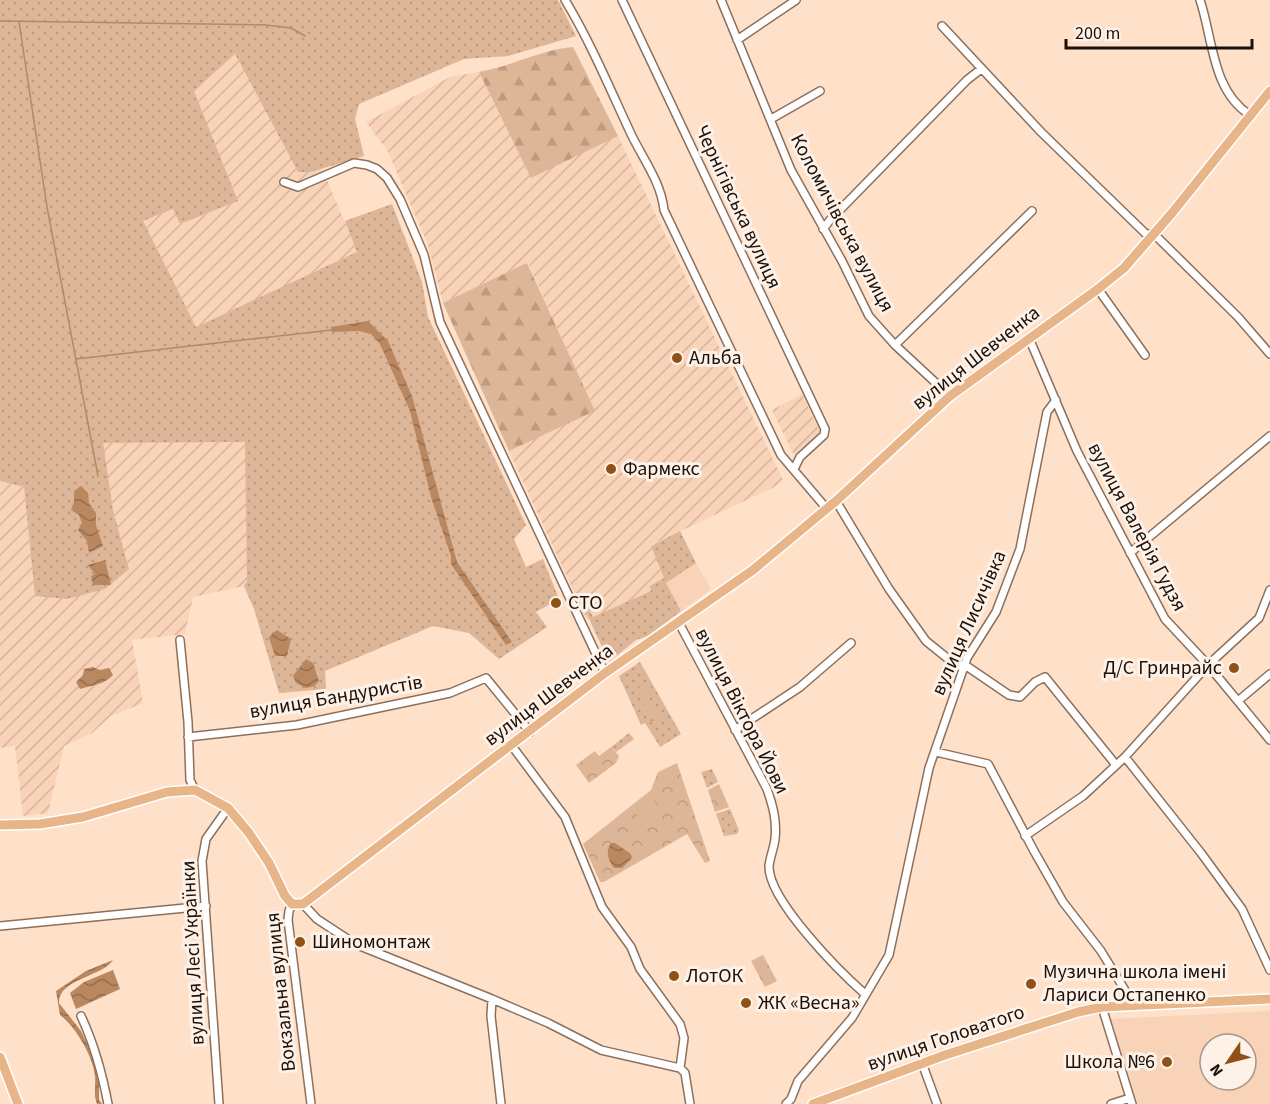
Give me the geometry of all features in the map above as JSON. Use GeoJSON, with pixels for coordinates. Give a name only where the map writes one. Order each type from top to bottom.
{"type":"FeatureCollection","features":[{"type":"Feature","properties":{"kind":"main road","name":"вулиця Шевченка"},"geometry":{"type":"LineString","coordinates":[[303,904],[605,673],[753,570],[827,509],[950,396],[1124,268],[1270,91]]}},
{"type":"Feature","properties":{"kind":"main road","name":"Вокзальна вулиця"},"geometry":{"type":"LineString","coordinates":[[195,790],[228,808],[264,856],[285,896],[292,904]]}},
{"type":"Feature","properties":{"kind":"main road"},"geometry":{"type":"LineString","coordinates":[[0,825],[40,824],[83,817],[167,792],[195,790]]}},
{"type":"Feature","properties":{"kind":"main road"},"geometry":{"type":"LineString","coordinates":[[292,904],[303,904]]}},
{"type":"Feature","properties":{"kind":"main road","name":"вулиця Головатого"},"geometry":{"type":"LineString","coordinates":[[813,1104],[922,1063],[1102,1006],[1270,999]]}},
{"type":"Feature","properties":{"kind":"main road"},"geometry":{"type":"LineString","coordinates":[[0,1056],[18,1104]]}},
{"type":"Feature","properties":{"kind":"street"},"geometry":{"type":"LineString","coordinates":[[565,0],[593,51],[662,194],[664,210],[781,455],[827,509]]}},
{"type":"Feature","properties":{"kind":"street","name":"Чернігівська вулиця"},"geometry":{"type":"LineString","coordinates":[[622,0],[825,429],[824,435],[800,457],[794,469]]}},
{"type":"Feature","properties":{"kind":"street","name":"Коломичівська вулиця"},"geometry":{"type":"LineString","coordinates":[[721,0],[791,170],[842,261],[869,316],[895,345],[1032,211]]}},
{"type":"Feature","properties":{"kind":"street"},"geometry":{"type":"LineString","coordinates":[[737,40],[796,0]]}},
{"type":"Feature","properties":{"kind":"street"},"geometry":{"type":"LineString","coordinates":[[1200,0],[1217,70],[1232,98],[1250,116]]}},
{"type":"Feature","properties":{"kind":"street"},"geometry":{"type":"LineString","coordinates":[[942,26],[1041,132],[1146,234],[1154,234],[1268,348]]}},
{"type":"Feature","properties":{"kind":"street"},"geometry":{"type":"LineString","coordinates":[[823,229],[967,80],[981,69]]}},
{"type":"Feature","properties":{"kind":"street"},"geometry":{"type":"LineString","coordinates":[[771,119],[820,91]]}},
{"type":"Feature","properties":{"kind":"street"},"geometry":{"type":"LineString","coordinates":[[284,182],[298,188],[354,163],[377,169],[387,178],[400,199],[424,255],[440,322],[605,673]]}},
{"type":"Feature","properties":{"kind":"street"},"geometry":{"type":"LineString","coordinates":[[1098,289],[1145,355]]}},
{"type":"Feature","properties":{"kind":"street","name":"вулиця Валерія Гудзя"},"geometry":{"type":"LineString","coordinates":[[1029,338],[1077,452],[1166,619],[1267,732],[1270,740]]}},
{"type":"Feature","properties":{"kind":"street"},"geometry":{"type":"LineString","coordinates":[[895,345],[950,396]]}},
{"type":"Feature","properties":{"kind":"street","name":"вулиця Лисичівка"},"geometry":{"type":"LineString","coordinates":[[786,1104],[791,1099],[798,1081],[852,1018],[889,955],[929,768],[965,665],[996,612],[1020,549],[1047,412],[1056,400]]}},
{"type":"Feature","properties":{"kind":"street"},"geometry":{"type":"LineString","coordinates":[[1130,553],[1270,436]]}},
{"type":"Feature","properties":{"kind":"street"},"geometry":{"type":"LineString","coordinates":[[836,501],[889,589],[926,641],[957,666],[965,665],[1009,695],[1020,698],[1035,682],[1045,677],[1116,765]]}},
{"type":"Feature","properties":{"kind":"street"},"geometry":{"type":"LineString","coordinates":[[1026,836],[1083,796],[1125,757],[1208,665],[1259,618],[1270,590]]}},
{"type":"Feature","properties":{"kind":"street","name":"вулиця Віктора Йови"},"geometry":{"type":"LineString","coordinates":[[678,623],[767,789],[776,814],[770,866],[771,879],[800,926],[843,975],[865,994]]}},
{"type":"Feature","properties":{"kind":"street"},"geometry":{"type":"LineString","coordinates":[[180,640],[189,780],[195,790]]}},
{"type":"Feature","properties":{"kind":"street"},"geometry":{"type":"LineString","coordinates":[[735,729],[800,687],[851,643]]}},
{"type":"Feature","properties":{"kind":"street"},"geometry":{"type":"LineString","coordinates":[[1238,701],[1270,674]]}},
{"type":"Feature","properties":{"kind":"street","name":"вулиця Бандуристів"},"geometry":{"type":"LineString","coordinates":[[188,737],[297,725],[450,693],[486,678],[530,732]]}},
{"type":"Feature","properties":{"kind":"street"},"geometry":{"type":"LineString","coordinates":[[512,746],[565,817],[602,907],[631,947],[640,969],[680,1024],[684,1038],[680,1068]]}},
{"type":"Feature","properties":{"kind":"street"},"geometry":{"type":"LineString","coordinates":[[936,752],[988,764],[1063,902],[1101,951],[1134,1005]]}},
{"type":"Feature","properties":{"kind":"street"},"geometry":{"type":"LineString","coordinates":[[1125,757],[1242,909],[1270,970]]}},
{"type":"Feature","properties":{"kind":"street","name":"вулиця Лесі Українки"},"geometry":{"type":"LineString","coordinates":[[219,1104],[207,906],[202,861],[206,839],[228,808]]}},
{"type":"Feature","properties":{"kind":"street","name":"Вокзальна вулиця"},"geometry":{"type":"LineString","coordinates":[[292,904],[288,910],[288,920],[311,1104]]}},
{"type":"Feature","properties":{"kind":"street"},"geometry":{"type":"LineString","coordinates":[[303,904],[317,919],[354,944],[548,1023],[601,1050],[680,1068],[685,1073],[690,1104]]}},
{"type":"Feature","properties":{"kind":"street"},"geometry":{"type":"LineString","coordinates":[[0,926],[207,906]]}},
{"type":"Feature","properties":{"kind":"street"},"geometry":{"type":"LineString","coordinates":[[492,999],[491,1016],[501,1104]]}},
{"type":"Feature","properties":{"kind":"street"},"geometry":{"type":"LineString","coordinates":[[1102,1006],[1131,1101],[1111,1104]]}},
{"type":"Feature","properties":{"kind":"street"},"geometry":{"type":"LineString","coordinates":[[81,1016],[102,1071],[108,1104]]}},
{"type":"Feature","properties":{"kind":"street"},"geometry":{"type":"LineString","coordinates":[[922,1063],[937,1104]]}},
{"type":"Feature","properties":{"kind":"shaded area"},"geometry":{"type":"Polygon","coordinates":[[[235,54],[298,172],[322,169],[358,252],[196,327],[142,221],[173,208],[180,224],[238,201],[194,91],[235,54]]]}},
{"type":"Feature","properties":{"kind":"shaded area"},"geometry":{"type":"Polygon","coordinates":[[[479,72],[531,177],[618,136],[783,480],[774,487],[651,545],[664,578],[651,591],[587,620],[509,451],[594,411],[528,263],[443,303],[428,245],[388,152],[366,122],[450,77],[479,72]]]}},
{"type":"Feature","properties":{"kind":"shaded area"},"geometry":{"type":"Polygon","coordinates":[[[802,394],[820,432],[794,455],[772,410],[802,394]]]}},
{"type":"Feature","properties":{"kind":"shaded area"},"geometry":{"type":"Polygon","coordinates":[[[246,442],[247,581],[244,586],[193,597],[185,634],[132,640],[143,703],[111,716],[92,733],[64,746],[48,813],[23,816],[15,746],[0,748],[0,481],[24,487],[35,596],[129,569],[113,510],[102,443],[246,442]]]}},
{"type":"Feature","properties":{"kind":"shaded area"},"geometry":{"type":"Polygon","coordinates":[[[696,563],[711,589],[681,611],[666,583],[696,563]]]}},
{"type":"Feature","properties":{"kind":"shaded area","name":"Школа №6"},"geometry":{"type":"Polygon","coordinates":[[[1270,1011],[1270,1104],[1138,1104],[1111,1019],[1270,1011]]]}},
{"type":"Feature","properties":{"kind":"green space"},"geometry":{"type":"Polygon","coordinates":[[[0,0],[558,0],[576,36],[508,56],[464,59],[359,104],[355,119],[364,156],[311,172],[298,172],[235,54],[194,91],[238,201],[180,224],[173,209],[143,221],[196,327],[357,252],[345,221],[392,204],[422,282],[428,317],[526,525],[514,539],[526,567],[543,559],[559,599],[536,612],[547,627],[499,659],[469,633],[433,626],[325,671],[326,689],[279,693],[254,609],[244,586],[247,581],[245,442],[103,443],[113,510],[129,569],[105,589],[67,599],[35,596],[24,487],[0,481],[0,0]]]}},
{"type":"Feature","properties":{"kind":"green space"},"geometry":{"type":"Polygon","coordinates":[[[573,47],[618,136],[531,178],[479,72],[549,51],[573,47]]]}},
{"type":"Feature","properties":{"kind":"green space"},"geometry":{"type":"Polygon","coordinates":[[[527,263],[595,411],[509,451],[443,303],[527,263]]]}},
{"type":"Feature","properties":{"kind":"green space"},"geometry":{"type":"Polygon","coordinates":[[[680,531],[696,563],[666,583],[681,611],[648,636],[636,640],[609,662],[578,595],[581,594],[593,617],[651,591],[650,586],[664,578],[651,546],[680,531]]]}},
{"type":"Feature","properties":{"kind":"green space"},"geometry":{"type":"Polygon","coordinates":[[[640,662],[681,734],[660,747],[645,723],[641,725],[619,676],[640,662]]]}},
{"type":"Feature","properties":{"kind":"green space"},"geometry":{"type":"Polygon","coordinates":[[[648,682],[653,691],[641,699],[635,690],[648,682]]]}},
{"type":"Feature","properties":{"kind":"green space"},"geometry":{"type":"Polygon","coordinates":[[[651,701],[660,717],[651,722],[642,706],[651,701]]]}},
{"type":"Feature","properties":{"kind":"green space"},"geometry":{"type":"Polygon","coordinates":[[[629,733],[634,739],[616,752],[611,747],[629,733]]]}},
{"type":"Feature","properties":{"kind":"green space"},"geometry":{"type":"Polygon","coordinates":[[[611,747],[619,756],[616,763],[589,783],[576,765],[595,751],[599,756],[611,747]]]}},
{"type":"Feature","properties":{"kind":"green space"},"geometry":{"type":"Polygon","coordinates":[[[677,763],[710,861],[705,863],[687,834],[604,882],[600,882],[583,844],[651,790],[658,772],[677,763]]]}},
{"type":"Feature","properties":{"kind":"green space"},"geometry":{"type":"Polygon","coordinates":[[[712,769],[718,782],[707,788],[701,772],[712,769]]]}},
{"type":"Feature","properties":{"kind":"green space"},"geometry":{"type":"Polygon","coordinates":[[[719,784],[729,807],[715,812],[708,790],[719,784]]]}},
{"type":"Feature","properties":{"kind":"green space"},"geometry":{"type":"Polygon","coordinates":[[[652,798],[660,809],[642,822],[634,811],[652,798]]]}},
{"type":"Feature","properties":{"kind":"green space"},"geometry":{"type":"Polygon","coordinates":[[[730,809],[739,830],[737,834],[724,836],[716,814],[730,809]]]}},
{"type":"Feature","properties":{"kind":"green space"},"geometry":{"type":"Polygon","coordinates":[[[763,955],[777,981],[765,987],[751,961],[763,955]]]}},
{"type":"Feature","properties":{"kind":"water"},"geometry":{"type":"Polygon","coordinates":[[[368,321],[388,341],[412,396],[457,562],[512,642],[506,645],[451,564],[451,556],[431,497],[410,411],[380,344],[371,334],[359,331],[332,332],[331,327],[368,321]]]}},
{"type":"Feature","properties":{"kind":"water"},"geometry":{"type":"Polygon","coordinates":[[[81,486],[88,493],[89,503],[96,513],[96,525],[103,546],[89,553],[87,541],[78,530],[82,523],[79,515],[71,510],[74,491],[81,486]]]}},
{"type":"Feature","properties":{"kind":"water"},"geometry":{"type":"Polygon","coordinates":[[[105,560],[111,585],[93,585],[91,576],[95,574],[88,565],[105,560]]]}},
{"type":"Feature","properties":{"kind":"water"},"geometry":{"type":"Polygon","coordinates":[[[277,630],[291,639],[287,656],[275,656],[269,637],[277,630]]]}},
{"type":"Feature","properties":{"kind":"water"},"geometry":{"type":"Polygon","coordinates":[[[306,659],[313,663],[319,681],[314,686],[306,688],[296,683],[293,676],[306,659]]]}},
{"type":"Feature","properties":{"kind":"water"},"geometry":{"type":"Polygon","coordinates":[[[93,667],[100,670],[109,668],[113,675],[102,683],[80,689],[76,682],[83,675],[84,669],[93,667]]]}},
{"type":"Feature","properties":{"kind":"water"},"geometry":{"type":"Polygon","coordinates":[[[611,843],[615,843],[631,854],[632,858],[622,868],[614,868],[610,862],[608,853],[611,843]]]}},
{"type":"Feature","properties":{"kind":"water"},"geometry":{"type":"Polygon","coordinates":[[[113,960],[100,971],[65,989],[59,1003],[81,1031],[92,1054],[99,1075],[99,1100],[102,1104],[97,1104],[94,1068],[77,1034],[60,1015],[56,991],[86,971],[113,960]]]}},
{"type":"Feature","properties":{"kind":"water"},"geometry":{"type":"Polygon","coordinates":[[[113,970],[120,989],[76,1009],[70,993],[84,982],[113,970]]]}},
{"type":"Feature","properties":{"kind":"waterway"},"geometry":{"type":"LineString","coordinates":[[0,21],[266,25],[291,28],[305,36]]}},
{"type":"Feature","properties":{"kind":"waterway"},"geometry":{"type":"LineString","coordinates":[[19,22],[47,207],[98,476]]}},
{"type":"Feature","properties":{"kind":"waterway"},"geometry":{"type":"LineString","coordinates":[[76,359],[332,330]]}},
{"type":"Feature","properties":{"kind":"place","name":"Альба"},"geometry":{"type":"Point","coordinates":[677,358]}},
{"type":"Feature","properties":{"kind":"place","name":"Фармекс"},"geometry":{"type":"Point","coordinates":[611,469]}},
{"type":"Feature","properties":{"kind":"place","name":"СТО"},"geometry":{"type":"Point","coordinates":[556,603]}},
{"type":"Feature","properties":{"kind":"place","name":"Д/С Гринрайс"},"geometry":{"type":"Point","coordinates":[1234,668]}},
{"type":"Feature","properties":{"kind":"place","name":"Шиномонтаж"},"geometry":{"type":"Point","coordinates":[300,942]}},
{"type":"Feature","properties":{"kind":"place","name":"ЛотОК"},"geometry":{"type":"Point","coordinates":[674,976]}},
{"type":"Feature","properties":{"kind":"place","name":"Музична школа імені Лариси Остапенко"},"geometry":{"type":"Point","coordinates":[1031,984]}},
{"type":"Feature","properties":{"kind":"place","name":"ЖК «Весна»"},"geometry":{"type":"Point","coordinates":[746,1003]}},
{"type":"Feature","properties":{"kind":"place","name":"Школа №6"},"geometry":{"type":"Point","coordinates":[1167,1062]}}]}
